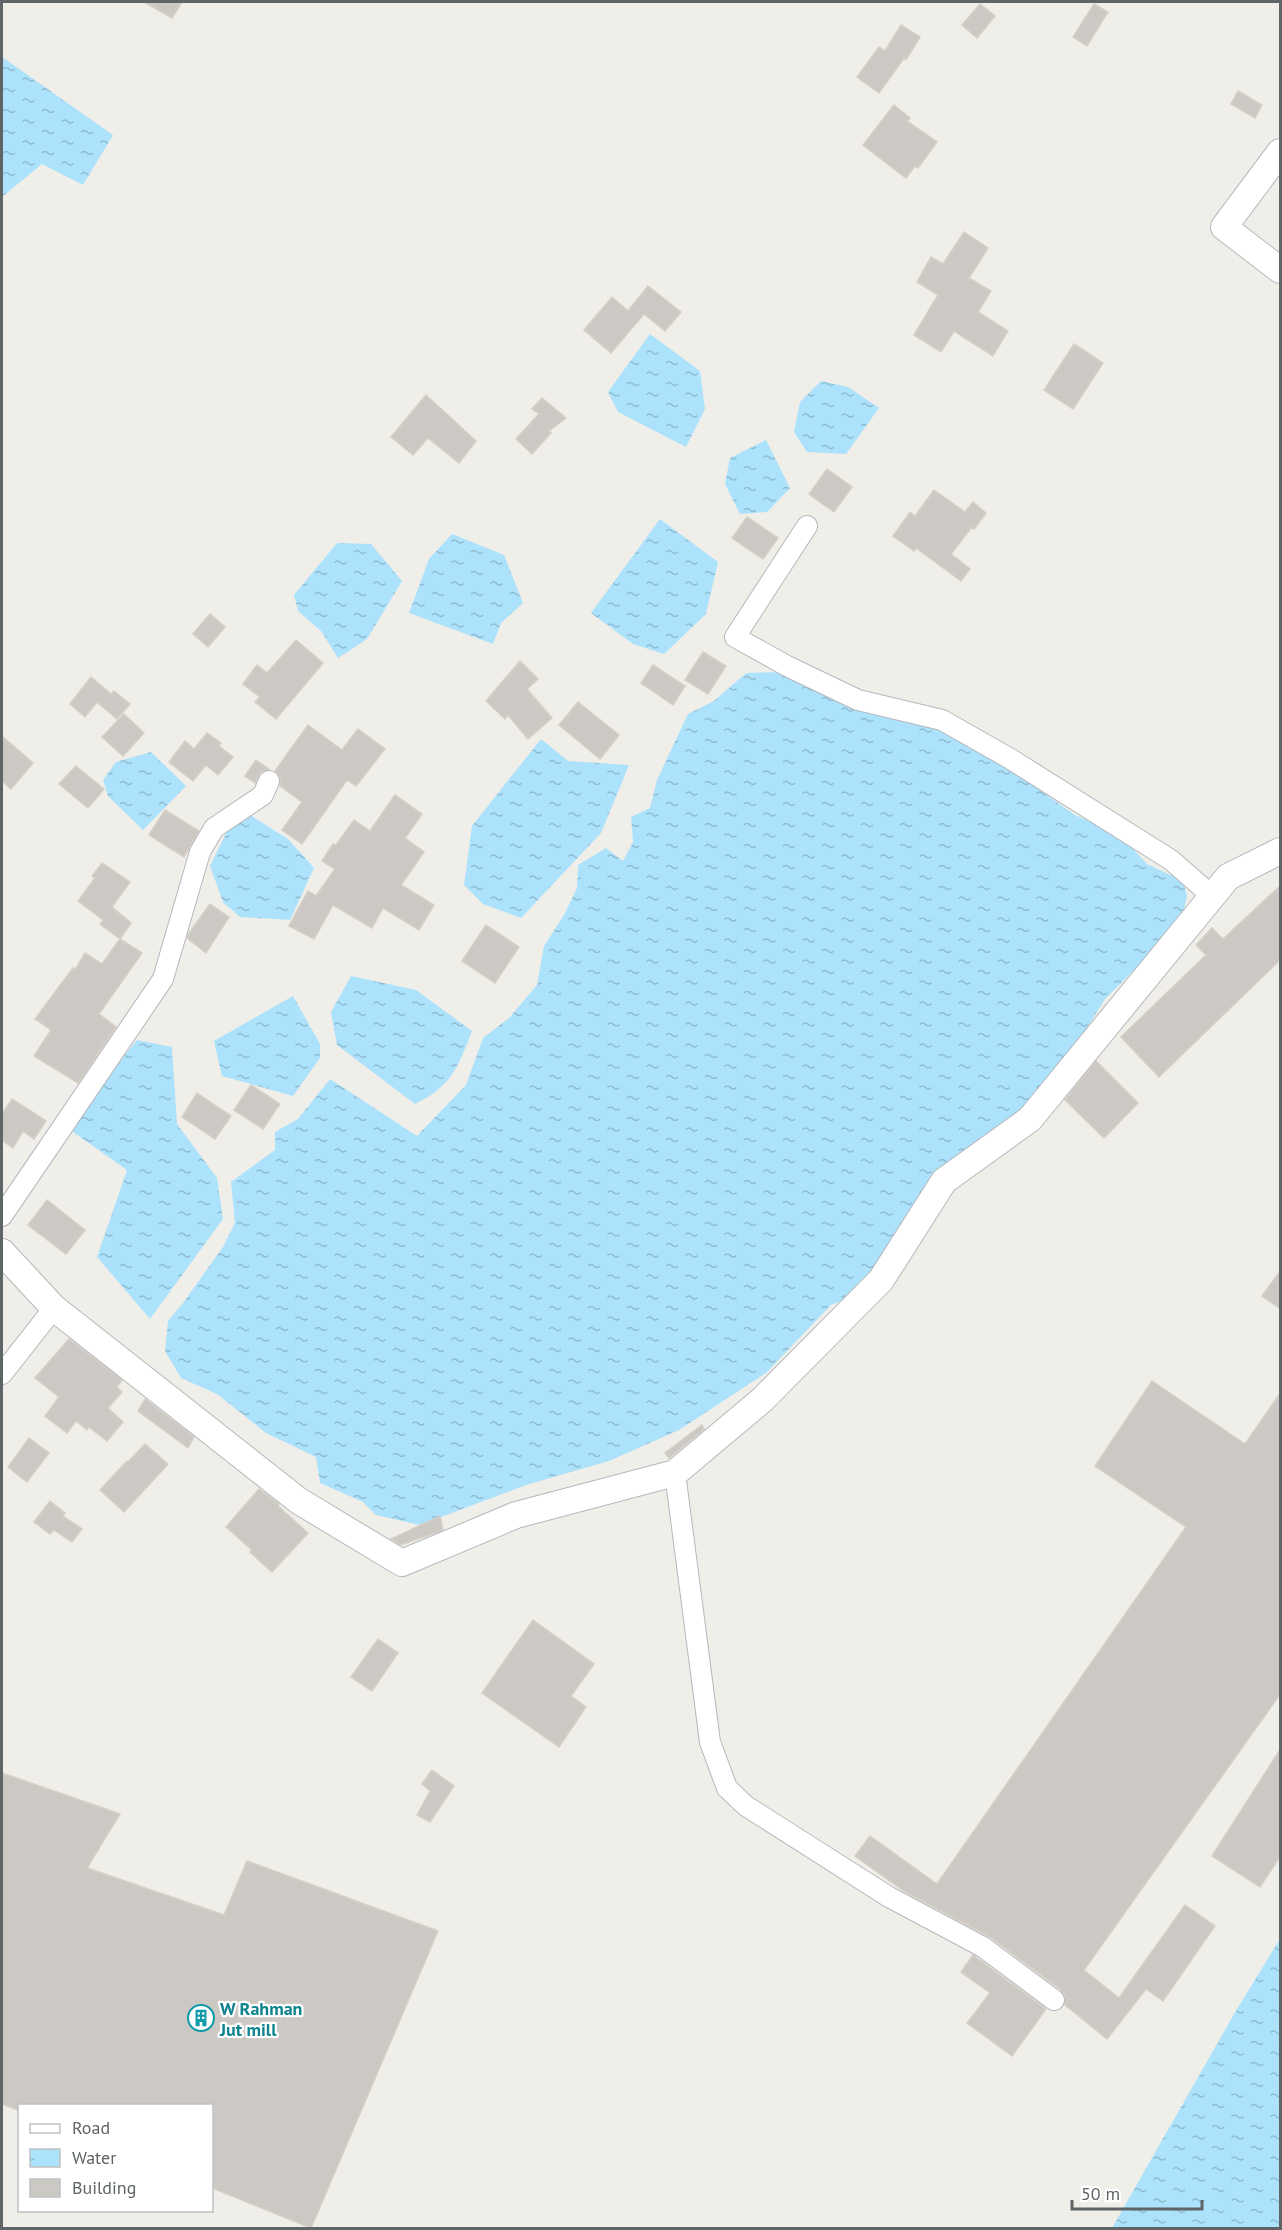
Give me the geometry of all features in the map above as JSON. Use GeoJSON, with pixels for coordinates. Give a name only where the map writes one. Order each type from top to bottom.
{"type":"FeatureCollection","features":[{"type":"Feature","properties":{"kind":"street"},"geometry":{"type":"LineString","coordinates":[[1281,152],[1224,227],[1281,270]]}},
{"type":"Feature","properties":{"kind":"street"},"geometry":{"type":"LineString","coordinates":[[807,526],[735,637],[787,666],[858,700],[942,720],[1009,758],[1171,860],[1211,895]]}},
{"type":"Feature","properties":{"kind":"street"},"geometry":{"type":"LineString","coordinates":[[2,1216],[163,979],[200,852],[214,828],[263,795],[269,781]]}},
{"type":"Feature","properties":{"kind":"street"},"geometry":{"type":"LineString","coordinates":[[2,1252],[54,1308],[299,1501],[402,1563],[516,1515],[675,1473],[762,1400],[881,1280],[944,1182],[1030,1119],[1228,877],[1281,851]]}},
{"type":"Feature","properties":{"kind":"street"},"geometry":{"type":"LineString","coordinates":[[2,1374],[54,1308]]}},
{"type":"Feature","properties":{"kind":"street"},"geometry":{"type":"LineString","coordinates":[[675,1473],[710,1742],[728,1788],[747,1806],[889,1897],[983,1947],[1054,2000]]}},
{"type":"Feature","properties":{"kind":"water"},"geometry":{"type":"Polygon","coordinates":[[[2,57],[113,135],[83,185],[42,164],[2,197],[2,57]]]}},
{"type":"Feature","properties":{"kind":"water"},"geometry":{"type":"Polygon","coordinates":[[[650,334],[700,371],[705,409],[686,447],[618,412],[608,392],[650,334]]]}},
{"type":"Feature","properties":{"kind":"water"},"geometry":{"type":"Polygon","coordinates":[[[821,381],[848,387],[879,408],[846,454],[807,452],[794,432],[800,402],[821,381]]]}},
{"type":"Feature","properties":{"kind":"water"},"geometry":{"type":"Polygon","coordinates":[[[766,440],[790,488],[767,512],[740,514],[725,484],[730,458],[766,440]]]}},
{"type":"Feature","properties":{"kind":"water"},"geometry":{"type":"Polygon","coordinates":[[[660,519],[718,562],[706,614],[664,654],[633,644],[591,613],[660,519]]]}},
{"type":"Feature","properties":{"kind":"water"},"geometry":{"type":"Polygon","coordinates":[[[452,534],[504,555],[523,603],[501,623],[493,644],[409,613],[429,559],[452,534]]]}},
{"type":"Feature","properties":{"kind":"water"},"geometry":{"type":"Polygon","coordinates":[[[337,543],[371,544],[402,581],[367,639],[338,658],[321,631],[298,611],[294,595],[337,543]]]}},
{"type":"Feature","properties":{"kind":"water"},"geometry":{"type":"Polygon","coordinates":[[[786,672],[930,723],[997,760],[1075,815],[1120,835],[1147,864],[1183,881],[1187,896],[1183,914],[1160,944],[1105,999],[1030,1119],[937,1185],[884,1283],[831,1305],[766,1373],[679,1430],[609,1461],[526,1485],[420,1525],[376,1515],[363,1502],[320,1483],[316,1457],[266,1433],[217,1394],[181,1378],[165,1351],[168,1321],[223,1247],[235,1223],[231,1182],[275,1150],[275,1132],[298,1119],[330,1079],[417,1136],[466,1085],[483,1038],[509,1018],[537,985],[544,946],[564,915],[577,888],[578,865],[606,848],[623,861],[633,842],[631,817],[650,808],[657,780],[688,714],[714,701],[746,673],[786,672]]]}},
{"type":"Feature","properties":{"kind":"water"},"geometry":{"type":"Polygon","coordinates":[[[541,739],[568,761],[629,765],[601,833],[521,918],[483,904],[464,885],[472,826],[541,739]]]}},
{"type":"Feature","properties":{"kind":"water"},"geometry":{"type":"Polygon","coordinates":[[[151,752],[186,786],[143,830],[108,796],[103,780],[116,762],[151,752]]]}},
{"type":"Feature","properties":{"kind":"water"},"geometry":{"type":"Polygon","coordinates":[[[247,813],[288,839],[314,868],[290,920],[240,917],[223,902],[210,866],[231,823],[247,813]]]}},
{"type":"Feature","properties":{"kind":"water"},"geometry":{"type":"Polygon","coordinates":[[[351,976],[416,990],[472,1031],[458,1065],[438,1090],[415,1104],[337,1045],[331,1012],[351,976]]]}},
{"type":"Feature","properties":{"kind":"water"},"geometry":{"type":"Polygon","coordinates":[[[293,996],[320,1044],[320,1058],[293,1096],[222,1076],[214,1041],[293,996]]]}},
{"type":"Feature","properties":{"kind":"water"},"geometry":{"type":"Polygon","coordinates":[[[137,1040],[172,1047],[177,1124],[217,1178],[223,1219],[150,1319],[97,1257],[127,1170],[73,1132],[83,1107],[137,1040]]]}},
{"type":"Feature","properties":{"kind":"water"},"geometry":{"type":"Polygon","coordinates":[[[1280,1939],[1280,2228],[1112,2228],[1237,2009],[1280,1939]]]}},
{"type":"Feature","properties":{"kind":"building"},"geometry":{"type":"Polygon","coordinates":[[[144,2],[182,2],[172,18],[144,2]]]}},
{"type":"Feature","properties":{"kind":"building"},"geometry":{"type":"Polygon","coordinates":[[[980,4],[995,16],[977,38],[962,25],[980,4]]]}},
{"type":"Feature","properties":{"kind":"building"},"geometry":{"type":"Polygon","coordinates":[[[1094,4],[1108,12],[1087,46],[1073,37],[1094,4]]]}},
{"type":"Feature","properties":{"kind":"building"},"geometry":{"type":"Polygon","coordinates":[[[901,25],[920,37],[906,60],[904,58],[879,93],[857,77],[879,47],[885,51],[901,25]]]}},
{"type":"Feature","properties":{"kind":"building"},"geometry":{"type":"Polygon","coordinates":[[[1238,91],[1262,105],[1255,118],[1231,104],[1238,91]]]}},
{"type":"Feature","properties":{"kind":"building"},"geometry":{"type":"Polygon","coordinates":[[[894,105],[910,118],[907,121],[937,142],[918,168],[915,166],[906,178],[863,145],[894,105]]]}},
{"type":"Feature","properties":{"kind":"building"},"geometry":{"type":"Polygon","coordinates":[[[964,232],[988,248],[969,278],[991,291],[978,312],[1008,331],[993,356],[954,331],[941,352],[914,335],[938,295],[917,282],[931,257],[943,264],[964,232]]]}},
{"type":"Feature","properties":{"kind":"building"},"geometry":{"type":"Polygon","coordinates":[[[648,286],[681,312],[665,331],[644,314],[611,353],[584,330],[612,297],[628,311],[648,286]]]}},
{"type":"Feature","properties":{"kind":"building"},"geometry":{"type":"Polygon","coordinates":[[[1074,344],[1103,363],[1073,409],[1044,390],[1074,344]]]}},
{"type":"Feature","properties":{"kind":"building"},"geometry":{"type":"Polygon","coordinates":[[[426,395],[476,441],[459,463],[428,438],[413,455],[391,437],[426,395]]]}},
{"type":"Feature","properties":{"kind":"building"},"geometry":{"type":"Polygon","coordinates":[[[542,398],[566,418],[549,431],[551,433],[532,454],[516,439],[539,414],[532,409],[542,398]]]}},
{"type":"Feature","properties":{"kind":"building"},"geometry":{"type":"Polygon","coordinates":[[[827,469],[852,487],[834,512],[809,494],[827,469]]]}},
{"type":"Feature","properties":{"kind":"building"},"geometry":{"type":"Polygon","coordinates":[[[934,490],[965,512],[973,502],[986,513],[951,554],[970,569],[961,581],[916,548],[914,551],[893,536],[910,512],[915,516],[934,490]]]}},
{"type":"Feature","properties":{"kind":"building"},"geometry":{"type":"Polygon","coordinates":[[[747,517],[778,538],[763,559],[732,538],[747,517]]]}},
{"type":"Feature","properties":{"kind":"building"},"geometry":{"type":"Polygon","coordinates":[[[210,614],[225,627],[208,647],[193,634],[210,614]]]}},
{"type":"Feature","properties":{"kind":"building"},"geometry":{"type":"Polygon","coordinates":[[[296,640],[323,663],[276,719],[255,702],[260,697],[243,684],[257,665],[267,673],[296,640]]]}},
{"type":"Feature","properties":{"kind":"building"},"geometry":{"type":"Polygon","coordinates":[[[703,652],[726,666],[708,694],[685,680],[703,652]]]}},
{"type":"Feature","properties":{"kind":"building"},"geometry":{"type":"Polygon","coordinates":[[[520,661],[538,679],[527,689],[552,718],[528,739],[508,715],[505,719],[486,701],[520,661]]]}},
{"type":"Feature","properties":{"kind":"building"},"geometry":{"type":"Polygon","coordinates":[[[653,665],[685,686],[673,705],[641,683],[653,665]]]}},
{"type":"Feature","properties":{"kind":"building"},"geometry":{"type":"Polygon","coordinates":[[[91,677],[111,694],[114,691],[130,704],[117,719],[97,702],[85,717],[70,704],[91,677]]]}},
{"type":"Feature","properties":{"kind":"building"},"geometry":{"type":"Polygon","coordinates":[[[578,702],[619,735],[600,759],[559,725],[578,702]]]}},
{"type":"Feature","properties":{"kind":"building"},"geometry":{"type":"Polygon","coordinates":[[[124,714],[144,733],[123,756],[102,737],[124,714]]]}},
{"type":"Feature","properties":{"kind":"building"},"geometry":{"type":"Polygon","coordinates":[[[308,725],[342,750],[358,729],[385,749],[356,786],[347,780],[302,844],[282,830],[302,802],[280,786],[281,779],[275,771],[308,725]]]}},
{"type":"Feature","properties":{"kind":"building"},"geometry":{"type":"Polygon","coordinates":[[[207,733],[221,743],[219,746],[233,757],[218,775],[206,765],[193,781],[169,762],[185,741],[194,749],[207,733]]]}},
{"type":"Feature","properties":{"kind":"building"},"geometry":{"type":"Polygon","coordinates":[[[2,736],[33,763],[11,789],[2,781],[2,736]]]}},
{"type":"Feature","properties":{"kind":"building"},"geometry":{"type":"Polygon","coordinates":[[[256,760],[269,769],[261,772],[255,783],[245,776],[256,760]]]}},
{"type":"Feature","properties":{"kind":"building"},"geometry":{"type":"Polygon","coordinates":[[[76,766],[104,789],[88,808],[59,784],[76,766]]]}},
{"type":"Feature","properties":{"kind":"building"},"geometry":{"type":"Polygon","coordinates":[[[395,795],[422,814],[405,838],[424,852],[401,885],[434,905],[419,930],[383,908],[372,928],[333,905],[314,939],[289,926],[308,891],[316,896],[335,869],[322,861],[333,844],[336,845],[354,820],[370,831],[395,795]]]}},
{"type":"Feature","properties":{"kind":"building"},"geometry":{"type":"Polygon","coordinates":[[[165,810],[199,831],[184,857],[149,835],[165,810]]]}},
{"type":"Feature","properties":{"kind":"building"},"geometry":{"type":"Polygon","coordinates":[[[102,863],[130,882],[112,907],[131,923],[120,939],[100,924],[103,920],[78,901],[95,878],[92,876],[102,863]]]}},
{"type":"Feature","properties":{"kind":"building"},"geometry":{"type":"Polygon","coordinates":[[[1281,885],[1281,959],[1159,1077],[1121,1037],[1206,955],[1196,945],[1212,928],[1223,939],[1281,885]]]}},
{"type":"Feature","properties":{"kind":"building"},"geometry":{"type":"Polygon","coordinates":[[[210,904],[229,917],[206,953],[187,938],[210,904]]]}},
{"type":"Feature","properties":{"kind":"building"},"geometry":{"type":"Polygon","coordinates":[[[486,925],[519,947],[495,983],[462,961],[486,925]]]}},
{"type":"Feature","properties":{"kind":"building"},"geometry":{"type":"Polygon","coordinates":[[[120,939],[142,953],[99,1014],[116,1027],[78,1083],[34,1056],[51,1030],[35,1019],[73,968],[75,970],[85,953],[102,964],[120,939]]]}},
{"type":"Feature","properties":{"kind":"building"},"geometry":{"type":"Polygon","coordinates":[[[1096,1061],[1138,1103],[1104,1138],[1065,1100],[1096,1061]]]}},
{"type":"Feature","properties":{"kind":"building"},"geometry":{"type":"Polygon","coordinates":[[[251,1085],[280,1104],[263,1129],[234,1110],[251,1085]]]}},
{"type":"Feature","properties":{"kind":"building"},"geometry":{"type":"Polygon","coordinates":[[[197,1093],[231,1116],[215,1139],[182,1117],[197,1093]]]}},
{"type":"Feature","properties":{"kind":"building"},"geometry":{"type":"Polygon","coordinates":[[[12,1099],[46,1121],[34,1139],[23,1131],[13,1148],[2,1140],[2,1114],[12,1099]]]}},
{"type":"Feature","properties":{"kind":"building"},"geometry":{"type":"Polygon","coordinates":[[[47,1200],[85,1230],[66,1254],[28,1225],[47,1200]]]}},
{"type":"Feature","properties":{"kind":"building"},"geometry":{"type":"Polygon","coordinates":[[[1281,1270],[1281,1309],[1262,1296],[1281,1270]]]}},
{"type":"Feature","properties":{"kind":"building"},"geometry":{"type":"Polygon","coordinates":[[[69,1339],[122,1380],[117,1387],[122,1392],[108,1408],[123,1422],[107,1441],[89,1427],[87,1430],[76,1421],[67,1433],[45,1416],[59,1397],[35,1378],[69,1339]]]}},
{"type":"Feature","properties":{"kind":"building"},"geometry":{"type":"Polygon","coordinates":[[[1152,1381],[1245,1444],[1281,1392],[1281,1693],[1084,1970],[1119,1998],[1185,1905],[1215,1926],[1163,2001],[1146,1989],[1107,2039],[1065,2005],[1065,1996],[1061,1990],[990,1937],[904,1891],[855,1856],[870,1836],[937,1884],[1186,1527],[1095,1466],[1152,1381]]]}},
{"type":"Feature","properties":{"kind":"building"},"geometry":{"type":"Polygon","coordinates":[[[145,1399],[194,1437],[188,1448],[138,1411],[145,1399]]]}},
{"type":"Feature","properties":{"kind":"building"},"geometry":{"type":"Polygon","coordinates":[[[702,1425],[704,1429],[669,1458],[665,1453],[702,1425]]]}},
{"type":"Feature","properties":{"kind":"building"},"geometry":{"type":"Polygon","coordinates":[[[29,1438],[49,1453],[27,1482],[8,1467],[29,1438]]]}},
{"type":"Feature","properties":{"kind":"building"},"geometry":{"type":"Polygon","coordinates":[[[145,1444],[168,1464],[124,1512],[100,1490],[145,1444]]]}},
{"type":"Feature","properties":{"kind":"building"},"geometry":{"type":"Polygon","coordinates":[[[259,1489],[279,1504],[278,1506],[308,1533],[272,1572],[226,1527],[259,1489]]]}},
{"type":"Feature","properties":{"kind":"building"},"geometry":{"type":"Polygon","coordinates":[[[50,1501],[65,1513],[63,1516],[82,1529],[72,1542],[54,1530],[50,1534],[34,1522],[50,1501]]]}},
{"type":"Feature","properties":{"kind":"building"},"geometry":{"type":"Polygon","coordinates":[[[440,1516],[443,1530],[401,1545],[391,1539],[440,1516]]]}},
{"type":"Feature","properties":{"kind":"building"},"geometry":{"type":"Polygon","coordinates":[[[533,1620],[594,1664],[571,1696],[586,1707],[559,1747],[482,1693],[533,1620]]]}},
{"type":"Feature","properties":{"kind":"building"},"geometry":{"type":"Polygon","coordinates":[[[378,1639],[398,1653],[372,1691],[351,1677],[378,1639]]]}},
{"type":"Feature","properties":{"kind":"building"},"geometry":{"type":"Polygon","coordinates":[[[1281,1748],[1281,1855],[1260,1887],[1212,1856],[1281,1748]]]}},
{"type":"Feature","properties":{"kind":"building"},"geometry":{"type":"Polygon","coordinates":[[[432,1770],[454,1786],[430,1822],[417,1815],[430,1791],[422,1784],[432,1770]]]}},
{"type":"Feature","properties":{"kind":"building","name":"W Rahman Jut mill"},"geometry":{"type":"Polygon","coordinates":[[[2,1773],[120,1814],[87,1868],[224,1915],[247,1861],[438,1931],[311,2228],[213,2188],[213,2104],[18,2104],[18,2110],[2,2104],[2,1773]]]}},
{"type":"Feature","properties":{"kind":"building"},"geometry":{"type":"Polygon","coordinates":[[[973,1955],[1046,2009],[1012,2056],[967,2023],[990,1993],[961,1972],[973,1955]]]}},
{"type":"Feature","properties":{"kind":"place","name":"W Rahman Jut mill"},"geometry":{"type":"Point","coordinates":[201,2018]}}]}
